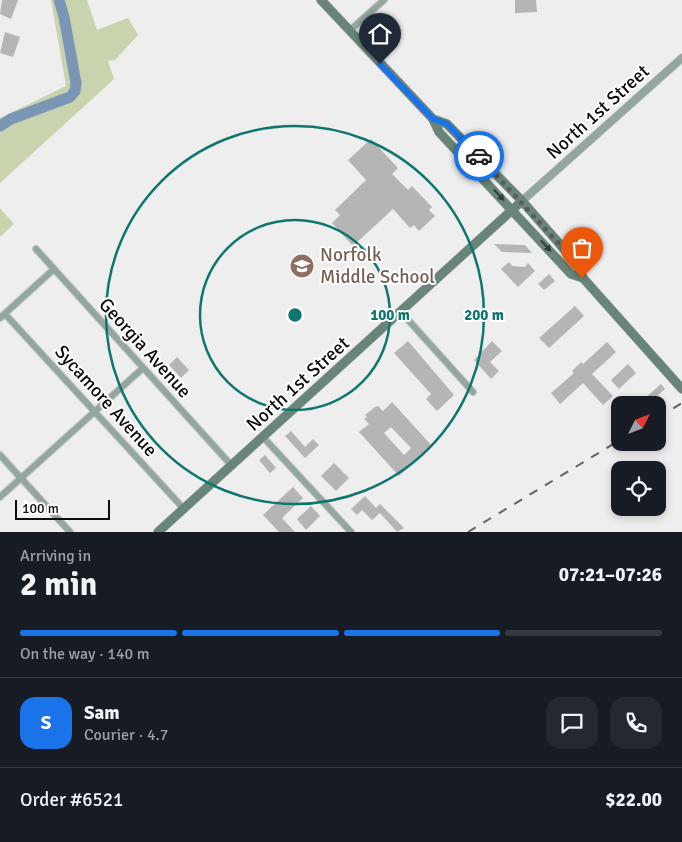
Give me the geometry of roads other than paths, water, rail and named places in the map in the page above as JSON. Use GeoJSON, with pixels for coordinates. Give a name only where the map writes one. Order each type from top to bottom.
{"type":"FeatureCollection","features":[{"type":"Feature","properties":{"kind":"main road"},"geometry":{"type":"LineString","coordinates":[[321,0],[433,119],[439,132],[571,274],[582,278]]}},
{"type":"Feature","properties":{"kind":"main road"},"geometry":{"type":"LineString","coordinates":[[433,119],[447,124],[522,201],[578,265],[582,278],[682,389]]}},
{"type":"Feature","properties":{"kind":"main road","name":"North 1st Street"},"geometry":{"type":"LineString","coordinates":[[158,532],[522,201]]}},
{"type":"Feature","properties":{"kind":"street"},"geometry":{"type":"LineString","coordinates":[[349,31],[384,0]]}},
{"type":"Feature","properties":{"kind":"street","name":"North 1st Street"},"geometry":{"type":"LineString","coordinates":[[522,201],[682,58]]}},
{"type":"Feature","properties":{"kind":"street","name":"Georgia Avenue"},"geometry":{"type":"LineString","coordinates":[[36,249],[232,466]]}},
{"type":"Feature","properties":{"kind":"street"},"geometry":{"type":"LineString","coordinates":[[3,316],[54,269]]}},
{"type":"Feature","properties":{"kind":"street"},"geometry":{"type":"LineString","coordinates":[[401,312],[473,392]]}},
{"type":"Feature","properties":{"kind":"street","name":"Sycamore Avenue"},"geometry":{"type":"LineString","coordinates":[[3,316],[95,411],[184,509]]}},
{"type":"Feature","properties":{"kind":"street"},"geometry":{"type":"LineString","coordinates":[[0,497],[143,368]]}},
{"type":"Feature","properties":{"kind":"street"},"geometry":{"type":"LineString","coordinates":[[264,437],[351,532]]}},
{"type":"Feature","properties":{"kind":"street"},"geometry":{"type":"LineString","coordinates":[[0,455],[70,532]]}},
{"type":"Feature","properties":{"kind":"waterway"},"geometry":{"type":"LineString","coordinates":[[0,126],[11,119],[70,97],[75,91],[76,83],[59,0]]}},
{"type":"Feature","properties":{"kind":"railway"},"geometry":{"type":"LineString","coordinates":[[666,413],[682,403]]}},
{"type":"Feature","properties":{"kind":"railway"},"geometry":{"type":"LineString","coordinates":[[468,532],[611,445]]}},
{"type":"Feature","properties":{"kind":"place","name":"Norfolk Middle School"},"geometry":{"type":"Point","coordinates":[302,266]}}]}
